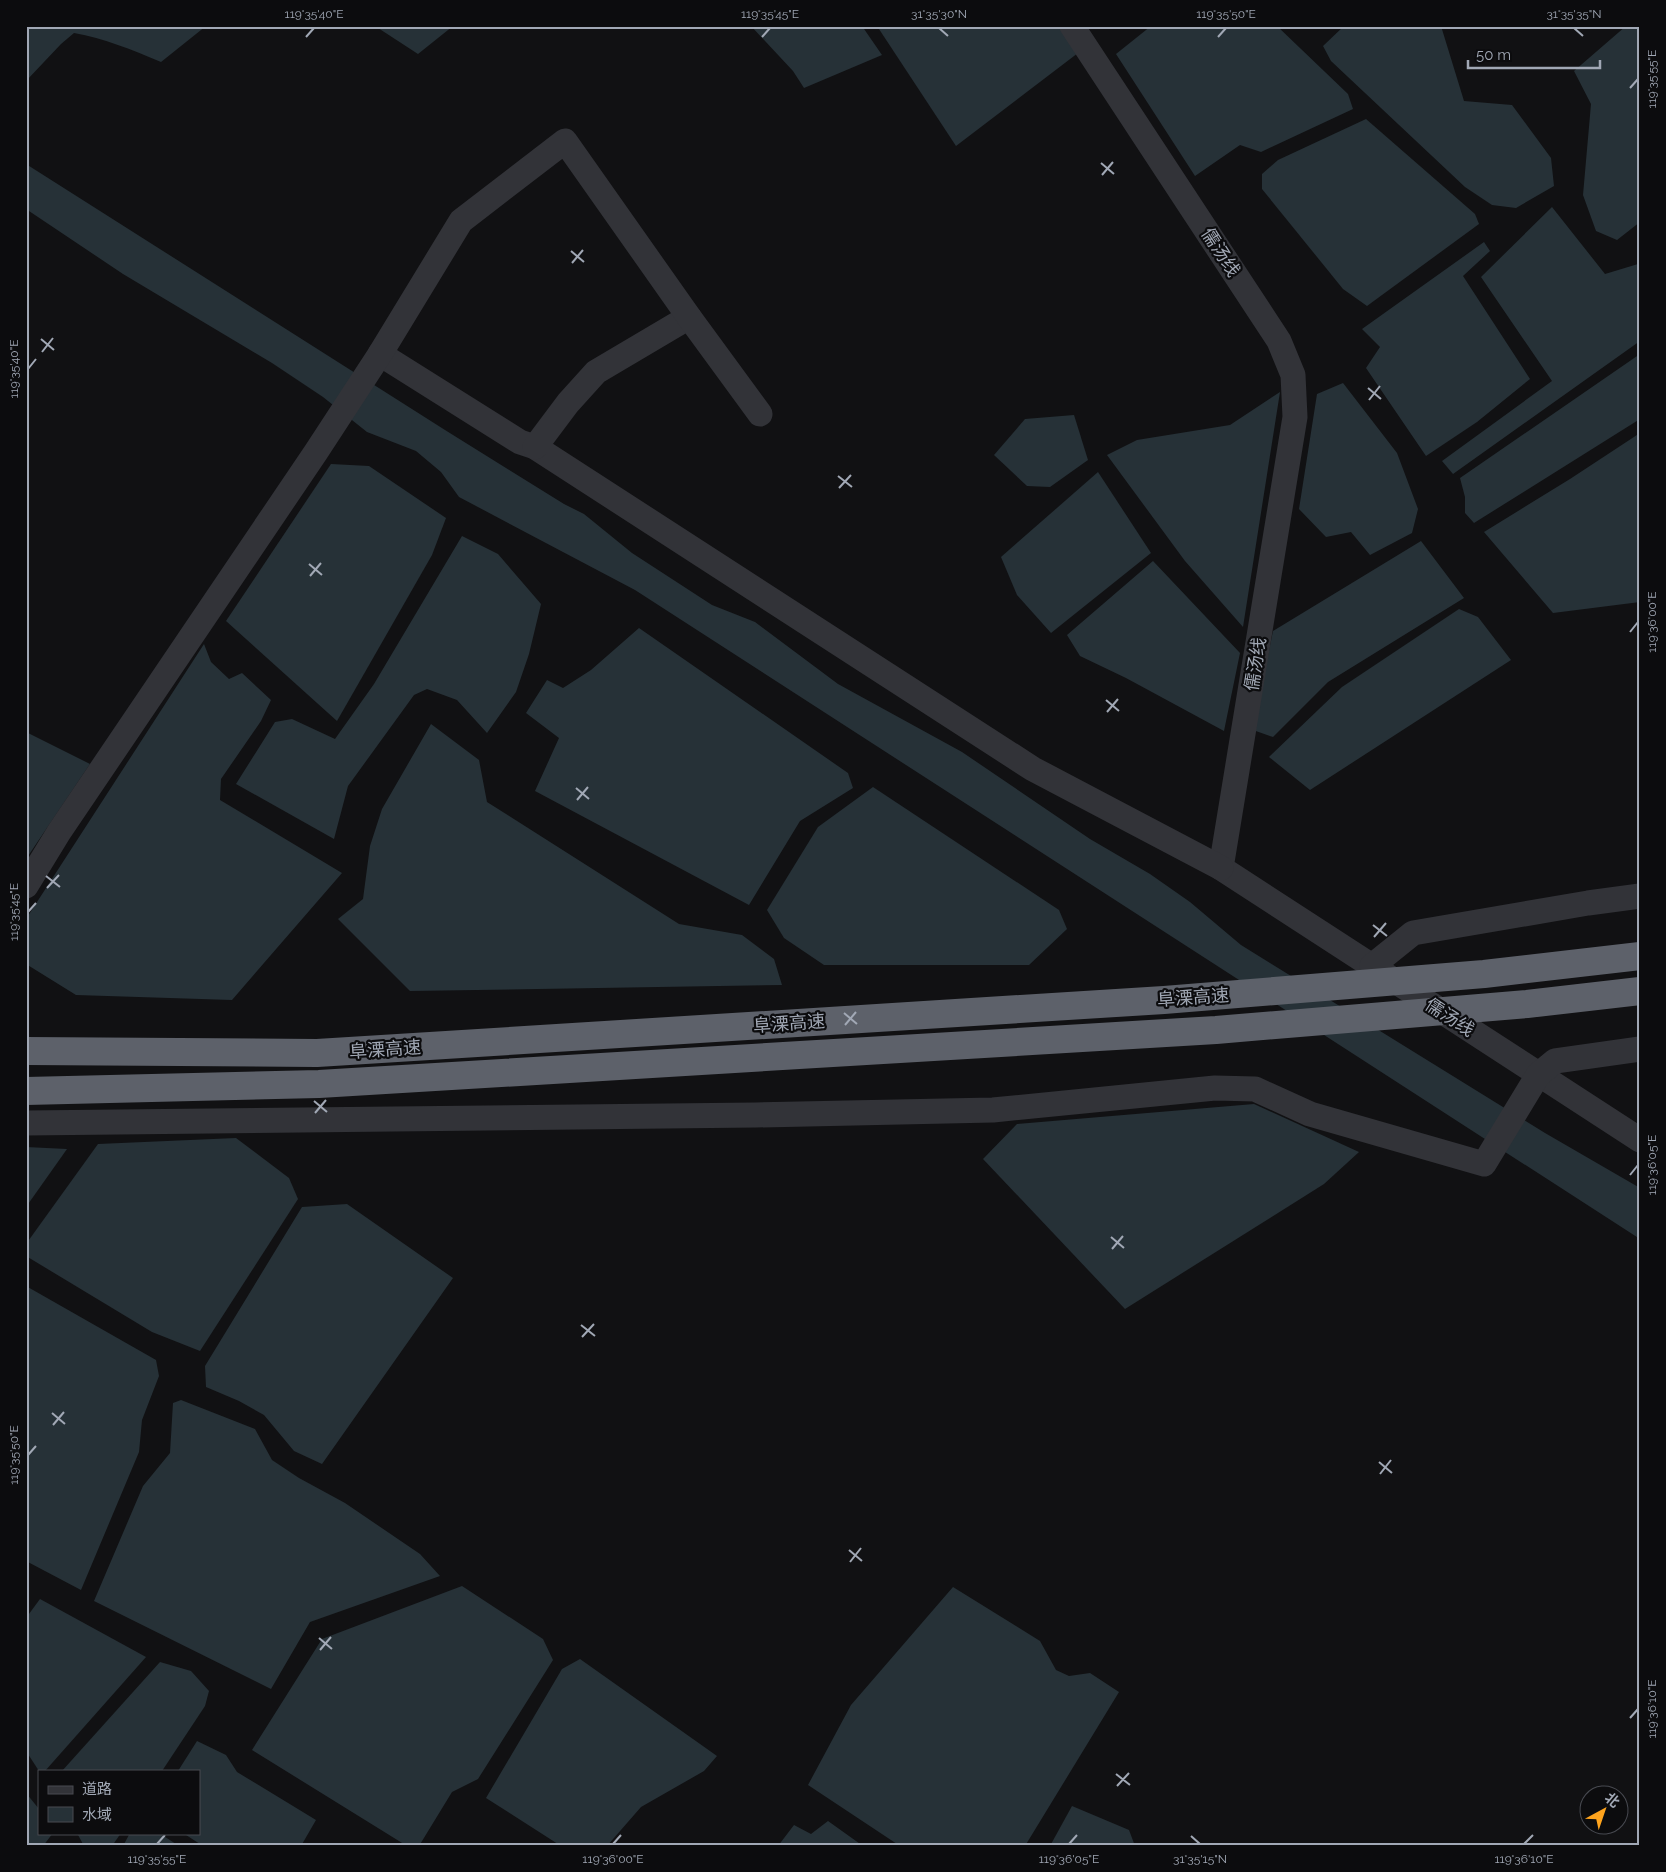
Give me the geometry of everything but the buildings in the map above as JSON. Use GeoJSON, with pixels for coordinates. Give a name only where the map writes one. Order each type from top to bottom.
{"type":"FeatureCollection","features":[{"type":"Feature","properties":{"kind":"highway","name":"阜溧高速"},"geometry":{"type":"LineString","coordinates":[[26,1051],[318,1053],[1164,1000],[1484,974],[1640,956]]}},
{"type":"Feature","properties":{"kind":"highway","name":"阜溧高速"},"geometry":{"type":"LineString","coordinates":[[26,1090],[330,1083],[1216,1030],[1527,1004],[1640,991]]}},
{"type":"Feature","properties":{"kind":"street","name":"儒汤线"},"geometry":{"type":"LineString","coordinates":[[1072,26],[1279,341],[1293,375],[1295,417],[1221,868],[1640,1140]]}},
{"type":"Feature","properties":{"kind":"street"},"geometry":{"type":"LineString","coordinates":[[26,886],[59,832],[316,452],[380,354],[461,221],[565,141],[760,414]]}},
{"type":"Feature","properties":{"kind":"street"},"geometry":{"type":"LineString","coordinates":[[535,447],[568,402],[596,372],[689,317]]}},
{"type":"Feature","properties":{"kind":"street"},"geometry":{"type":"LineString","coordinates":[[380,354],[520,442],[535,447],[1033,769],[1221,868]]}},
{"type":"Feature","properties":{"kind":"street"},"geometry":{"type":"LineString","coordinates":[[1372,966],[1412,933],[1640,896]]}},
{"type":"Feature","properties":{"kind":"street"},"geometry":{"type":"LineString","coordinates":[[26,1123],[992,1110],[1215,1088],[1255,1088],[1310,1114],[1484,1164],[1538,1075],[1555,1061],[1640,1049]]}},
{"type":"Feature","properties":{"kind":"water"},"geometry":{"type":"Polygon","coordinates":[[[26,26],[206,26],[161,62],[107,41],[74,33],[26,81],[26,26]]]}},
{"type":"Feature","properties":{"kind":"water"},"geometry":{"type":"Polygon","coordinates":[[[375,26],[453,26],[418,54],[375,26]]]}},
{"type":"Feature","properties":{"kind":"water"},"geometry":{"type":"Polygon","coordinates":[[[751,26],[862,26],[882,55],[804,88],[793,71],[751,26]]]}},
{"type":"Feature","properties":{"kind":"water"},"geometry":{"type":"Polygon","coordinates":[[[877,26],[1060,26],[1078,53],[956,146],[877,26]]]}},
{"type":"Feature","properties":{"kind":"water"},"geometry":{"type":"Polygon","coordinates":[[[1151,26],[1277,26],[1348,94],[1353,109],[1261,152],[1240,145],[1195,176],[1116,54],[1151,26]]]}},
{"type":"Feature","properties":{"kind":"water"},"geometry":{"type":"Polygon","coordinates":[[[1344,26],[1441,26],[1464,101],[1512,105],[1551,158],[1554,186],[1516,208],[1492,205],[1465,187],[1331,61],[1323,46],[1344,26]]]}},
{"type":"Feature","properties":{"kind":"water"},"geometry":{"type":"Polygon","coordinates":[[[1626,26],[1640,26],[1640,222],[1617,240],[1596,231],[1583,195],[1591,104],[1574,71],[1626,26]]]}},
{"type":"Feature","properties":{"kind":"water"},"geometry":{"type":"Polygon","coordinates":[[[1366,119],[1475,214],[1479,224],[1367,306],[1343,289],[1262,189],[1262,174],[1278,160],[1366,119]]]}},
{"type":"Feature","properties":{"kind":"water"},"geometry":{"type":"Polygon","coordinates":[[[26,164],[445,430],[564,504],[584,514],[632,553],[712,605],[755,622],[838,684],[962,752],[1090,839],[1150,874],[1190,902],[1241,945],[1545,1133],[1640,1188],[1640,1239],[635,590],[459,497],[441,472],[416,451],[367,432],[323,397],[272,363],[123,274],[26,209],[26,164]]]}},
{"type":"Feature","properties":{"kind":"water"},"geometry":{"type":"Polygon","coordinates":[[[1552,207],[1605,274],[1638,264],[1640,267],[1640,341],[1453,474],[1442,461],[1552,381],[1481,277],[1552,207]]]}},
{"type":"Feature","properties":{"kind":"water"},"geometry":{"type":"Polygon","coordinates":[[[1484,242],[1490,251],[1463,276],[1530,379],[1477,422],[1426,456],[1366,368],[1380,347],[1362,329],[1484,242]]]}},
{"type":"Feature","properties":{"kind":"water"},"geometry":{"type":"Polygon","coordinates":[[[1640,354],[1640,419],[1474,523],[1465,513],[1465,497],[1460,478],[1640,354]]]}},
{"type":"Feature","properties":{"kind":"water"},"geometry":{"type":"Polygon","coordinates":[[[1343,383],[1397,453],[1418,509],[1412,533],[1370,555],[1351,532],[1326,537],[1299,509],[1317,394],[1343,383]]]}},
{"type":"Feature","properties":{"kind":"water"},"geometry":{"type":"Polygon","coordinates":[[[1280,392],[1243,627],[1185,561],[1107,455],[1137,440],[1230,425],[1280,392]]]}},
{"type":"Feature","properties":{"kind":"water"},"geometry":{"type":"Polygon","coordinates":[[[1074,415],[1088,460],[1050,487],[1027,486],[994,455],[1025,419],[1074,415]]]}},
{"type":"Feature","properties":{"kind":"water"},"geometry":{"type":"Polygon","coordinates":[[[1640,433],[1640,602],[1553,613],[1484,532],[1640,433]]]}},
{"type":"Feature","properties":{"kind":"water"},"geometry":{"type":"Polygon","coordinates":[[[331,464],[369,466],[446,518],[432,555],[337,721],[226,621],[331,464]]]}},
{"type":"Feature","properties":{"kind":"water"},"geometry":{"type":"Polygon","coordinates":[[[1098,472],[1151,553],[1051,633],[1017,595],[1001,557],[1098,472]]]}},
{"type":"Feature","properties":{"kind":"water"},"geometry":{"type":"Polygon","coordinates":[[[462,536],[498,554],[541,604],[529,654],[516,692],[487,733],[457,700],[427,689],[414,695],[348,786],[334,839],[236,784],[275,722],[292,719],[335,739],[374,684],[462,536]]]}},
{"type":"Feature","properties":{"kind":"water"},"geometry":{"type":"Polygon","coordinates":[[[1421,541],[1464,598],[1328,682],[1273,737],[1253,730],[1273,631],[1421,541]]]}},
{"type":"Feature","properties":{"kind":"water"},"geometry":{"type":"Polygon","coordinates":[[[1153,561],[1240,653],[1224,731],[1126,678],[1080,656],[1067,635],[1153,561]]]}},
{"type":"Feature","properties":{"kind":"water"},"geometry":{"type":"Polygon","coordinates":[[[1459,609],[1478,617],[1511,660],[1310,790],[1269,757],[1342,687],[1459,609]]]}},
{"type":"Feature","properties":{"kind":"water"},"geometry":{"type":"Polygon","coordinates":[[[639,628],[848,773],[853,788],[800,821],[749,905],[535,791],[559,738],[526,713],[547,680],[563,688],[591,670],[639,628]]]}},
{"type":"Feature","properties":{"kind":"water"},"geometry":{"type":"Polygon","coordinates":[[[204,644],[211,662],[229,679],[242,673],[271,700],[261,721],[221,779],[220,800],[342,873],[232,1000],[76,995],[26,964],[26,919],[204,644]]]}},
{"type":"Feature","properties":{"kind":"water"},"geometry":{"type":"Polygon","coordinates":[[[431,724],[479,760],[487,802],[679,924],[742,935],[774,959],[782,985],[410,991],[338,919],[363,899],[370,846],[382,809],[431,724]]]}},
{"type":"Feature","properties":{"kind":"water"},"geometry":{"type":"Polygon","coordinates":[[[26,732],[90,764],[26,859],[26,732]]]}},
{"type":"Feature","properties":{"kind":"water"},"geometry":{"type":"Polygon","coordinates":[[[873,787],[1059,910],[1067,929],[1029,965],[824,965],[784,938],[767,910],[818,827],[873,787]]]}},
{"type":"Feature","properties":{"kind":"water"},"geometry":{"type":"Polygon","coordinates":[[[1254,1104],[1359,1152],[1324,1184],[1125,1309],[983,1159],[1017,1124],[1254,1104]]]}},
{"type":"Feature","properties":{"kind":"water"},"geometry":{"type":"Polygon","coordinates":[[[236,1138],[289,1178],[298,1199],[200,1351],[152,1332],[26,1256],[26,1244],[98,1144],[236,1138]]]}},
{"type":"Feature","properties":{"kind":"water"},"geometry":{"type":"Polygon","coordinates":[[[26,1147],[67,1149],[26,1207],[26,1147]]]}},
{"type":"Feature","properties":{"kind":"water"},"geometry":{"type":"Polygon","coordinates":[[[347,1204],[453,1278],[322,1464],[294,1451],[264,1415],[239,1401],[206,1387],[205,1366],[302,1207],[347,1204]]]}},
{"type":"Feature","properties":{"kind":"water"},"geometry":{"type":"Polygon","coordinates":[[[26,1286],[156,1360],[159,1376],[142,1420],[139,1452],[81,1590],[26,1561],[26,1286]]]}},
{"type":"Feature","properties":{"kind":"water"},"geometry":{"type":"Polygon","coordinates":[[[181,1400],[255,1429],[272,1460],[299,1478],[345,1503],[420,1554],[440,1576],[310,1622],[271,1689],[94,1601],[143,1486],[170,1453],[173,1403],[181,1400]]]}},
{"type":"Feature","properties":{"kind":"water"},"geometry":{"type":"Polygon","coordinates":[[[462,1586],[543,1639],[553,1660],[478,1779],[452,1792],[419,1846],[407,1846],[252,1750],[322,1639],[462,1586]]]}},
{"type":"Feature","properties":{"kind":"water"},"geometry":{"type":"Polygon","coordinates":[[[953,1587],[1040,1641],[1056,1670],[1069,1676],[1090,1673],[1119,1692],[1025,1846],[900,1846],[808,1785],[851,1705],[953,1587]]]}},
{"type":"Feature","properties":{"kind":"water"},"geometry":{"type":"Polygon","coordinates":[[[40,1599],[146,1657],[46,1770],[38,1770],[26,1751],[26,1618],[40,1599]]]}},
{"type":"Feature","properties":{"kind":"water"},"geometry":{"type":"Polygon","coordinates":[[[580,1659],[717,1756],[704,1771],[641,1807],[607,1846],[561,1846],[486,1798],[562,1669],[580,1659]]]}},
{"type":"Feature","properties":{"kind":"water"},"geometry":{"type":"Polygon","coordinates":[[[160,1662],[191,1671],[209,1691],[205,1706],[163,1770],[63,1770],[160,1662]]]}},
{"type":"Feature","properties":{"kind":"water"},"geometry":{"type":"Polygon","coordinates":[[[197,1741],[226,1755],[237,1772],[316,1820],[301,1846],[203,1846],[185,1834],[200,1834],[200,1770],[179,1770],[197,1741]]]}},
{"type":"Feature","properties":{"kind":"water"},"geometry":{"type":"Polygon","coordinates":[[[26,1793],[38,1808],[38,1834],[52,1834],[43,1846],[26,1846],[26,1793]]]}},
{"type":"Feature","properties":{"kind":"water"},"geometry":{"type":"Polygon","coordinates":[[[1072,1806],[1129,1830],[1135,1846],[1050,1846],[1072,1806]]]}},
{"type":"Feature","properties":{"kind":"water"},"geometry":{"type":"Polygon","coordinates":[[[828,1821],[863,1846],[778,1846],[794,1825],[811,1834],[828,1821]]]}},
{"type":"Feature","properties":{"kind":"water"},"geometry":{"type":"Polygon","coordinates":[[[78,1834],[120,1834],[112,1846],[84,1846],[78,1834]]]}},
{"type":"Feature","properties":{"kind":"water"},"geometry":{"type":"Polygon","coordinates":[[[129,1834],[161,1834],[179,1846],[123,1846],[129,1834]]]}}]}
